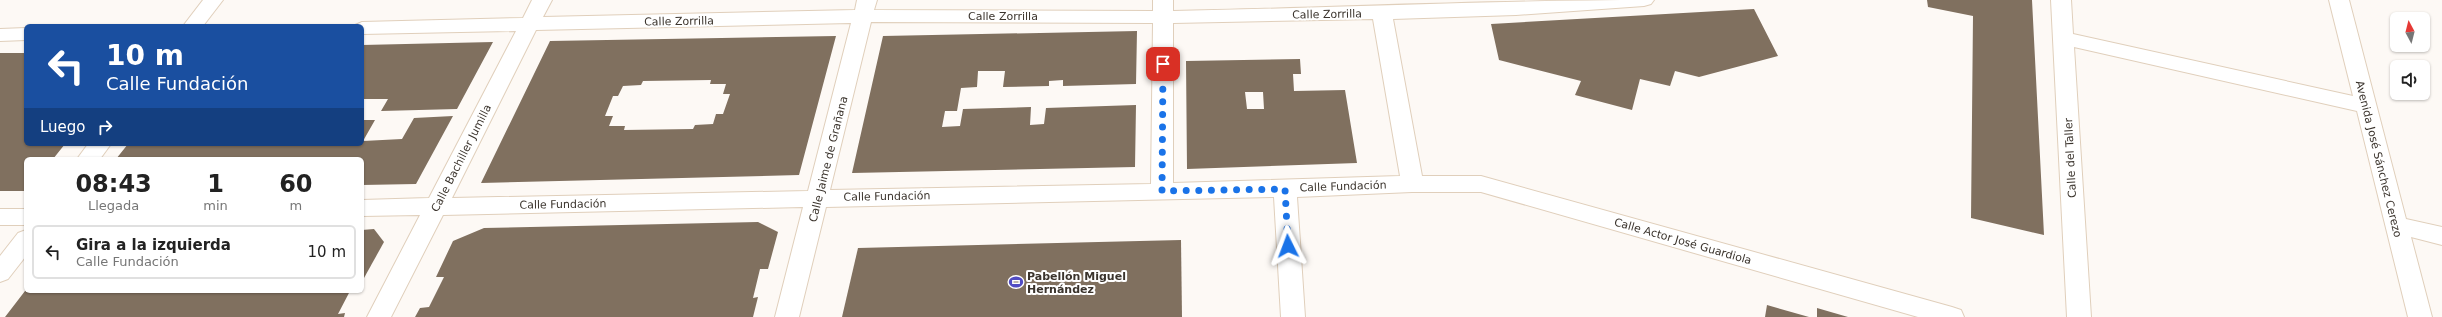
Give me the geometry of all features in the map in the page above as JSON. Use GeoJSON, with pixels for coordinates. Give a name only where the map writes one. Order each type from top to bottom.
{"type":"FeatureCollection","features":[{"type":"Feature","properties":{"kind":"street"},"geometry":{"type":"LineString","coordinates":[[195,24],[213,0]]}},
{"type":"Feature","properties":{"kind":"street","name":"Calle Bachiller Jumilla"},"geometry":{"type":"LineString","coordinates":[[379,317],[542,0]]}},
{"type":"Feature","properties":{"kind":"street","name":"Calle Zorrilla"},"geometry":{"type":"LineString","coordinates":[[364,28],[530,24],[865,8],[1163,8],[1382,13],[1516,9],[1644,0]]}},
{"type":"Feature","properties":{"kind":"street","name":"Calle del Taller"},"geometry":{"type":"LineString","coordinates":[[2061,0],[2079,317]]}},
{"type":"Feature","properties":{"kind":"street","name":"Avenida José Sánchez Cerezo"},"geometry":{"type":"LineString","coordinates":[[2339,0],[2420,317]]}},
{"type":"Feature","properties":{"kind":"street","name":"Calle Jaime de Grañana"},"geometry":{"type":"LineString","coordinates":[[787,317],[865,8]]}},
{"type":"Feature","properties":{"kind":"street"},"geometry":{"type":"LineString","coordinates":[[1162,191],[1163,8]]}},
{"type":"Feature","properties":{"kind":"street"},"geometry":{"type":"LineString","coordinates":[[1382,13],[1412,184]]}},
{"type":"Feature","properties":{"kind":"street"},"geometry":{"type":"LineString","coordinates":[[0,35],[24,34]]}},
{"type":"Feature","properties":{"kind":"street"},"geometry":{"type":"LineString","coordinates":[[2063,38],[2366,106]]}},
{"type":"Feature","properties":{"kind":"street"},"geometry":{"type":"LineString","coordinates":[[90,157],[98,146]]}},
{"type":"Feature","properties":{"kind":"street","name":"Calle Fundación"},"geometry":{"type":"LineString","coordinates":[[364,208],[1285,189],[1412,184]]}},
{"type":"Feature","properties":{"kind":"street","name":"Calle Actor José Guardiola"},"geometry":{"type":"LineString","coordinates":[[1412,184],[1481,184],[1952,317]]}},
{"type":"Feature","properties":{"kind":"street"},"geometry":{"type":"LineString","coordinates":[[1285,189],[1293,317]]}},
{"type":"Feature","properties":{"kind":"street"},"geometry":{"type":"LineString","coordinates":[[0,217],[24,217]]}},
{"type":"Feature","properties":{"kind":"street"},"geometry":{"type":"LineString","coordinates":[[2396,225],[2442,236]]}},
{"type":"Feature","properties":{"kind":"street"},"geometry":{"type":"LineString","coordinates":[[0,273],[24,242]]}},
{"type":"Feature","properties":{"kind":"building"},"geometry":{"type":"Polygon","coordinates":[[[1927,0],[2032,0],[2044,235],[1971,218],[1973,16],[1928,7],[1927,0]]]}},
{"type":"Feature","properties":{"kind":"building"},"geometry":{"type":"Polygon","coordinates":[[[1754,9],[1778,56],[1699,77],[1675,71],[1670,86],[1640,79],[1632,110],[1575,95],[1581,81],[1499,60],[1491,24],[1754,9]]]}},
{"type":"Feature","properties":{"kind":"building"},"geometry":{"type":"Polygon","coordinates":[[[1137,31],[1136,84],[1063,86],[1063,80],[1049,81],[1049,86],[1003,87],[1005,71],[978,71],[977,87],[961,88],[957,111],[945,111],[942,127],[960,126],[963,109],[1031,107],[1030,125],[1044,124],[1046,108],[1136,105],[1135,167],[852,173],[883,36],[1137,31]]]}},
{"type":"Feature","properties":{"kind":"building"},"geometry":{"type":"Polygon","coordinates":[[[836,36],[799,175],[481,183],[550,41],[836,36]],[[711,80],[643,81],[641,85],[623,86],[618,96],[613,96],[605,116],[613,116],[609,126],[625,126],[624,130],[693,129],[695,125],[713,124],[716,114],[723,114],[730,94],[723,94],[726,84],[710,84],[711,80]]]}},
{"type":"Feature","properties":{"kind":"building"},"geometry":{"type":"Polygon","coordinates":[[[493,42],[457,109],[381,111],[388,99],[364,99],[364,45],[493,42]]]}},
{"type":"Feature","properties":{"kind":"building"},"geometry":{"type":"Polygon","coordinates":[[[0,53],[24,53],[24,146],[63,146],[55,157],[24,157],[24,191],[0,191],[0,53]]]}},
{"type":"Feature","properties":{"kind":"building"},"geometry":{"type":"Polygon","coordinates":[[[1300,59],[1301,74],[1293,74],[1294,91],[1345,90],[1357,163],[1187,169],[1186,61],[1300,59]],[[1245,92],[1247,109],[1264,109],[1263,92],[1245,92]]]}},
{"type":"Feature","properties":{"kind":"building"},"geometry":{"type":"Polygon","coordinates":[[[453,116],[416,184],[364,185],[364,157],[118,157],[126,146],[364,146],[364,141],[402,139],[414,118],[453,116]]]}},
{"type":"Feature","properties":{"kind":"building"},"geometry":{"type":"Polygon","coordinates":[[[364,120],[375,120],[364,139],[364,120]]]}},
{"type":"Feature","properties":{"kind":"building"},"geometry":{"type":"Polygon","coordinates":[[[758,222],[778,232],[768,269],[760,269],[753,298],[758,297],[753,317],[415,317],[420,308],[429,307],[444,277],[436,277],[453,241],[484,228],[758,222]]]}},
{"type":"Feature","properties":{"kind":"building"},"geometry":{"type":"Polygon","coordinates":[[[374,229],[384,242],[364,278],[364,230],[374,229]]]}},
{"type":"Feature","properties":{"kind":"building","name":"Pabellón Miguel Hernández"},"geometry":{"type":"Polygon","coordinates":[[[1181,240],[1182,317],[842,317],[858,248],[1181,240]]]}},
{"type":"Feature","properties":{"kind":"building"},"geometry":{"type":"Polygon","coordinates":[[[24,292],[349,293],[338,314],[345,313],[344,317],[5,317],[24,292]]]}},
{"type":"Feature","properties":{"kind":"building"},"geometry":{"type":"Polygon","coordinates":[[[1767,305],[1809,317],[1765,317],[1767,305]]]}},
{"type":"Feature","properties":{"kind":"building"},"geometry":{"type":"Polygon","coordinates":[[[1817,308],[1848,317],[1817,317],[1817,308]]]}},
{"type":"Feature","properties":{"kind":"place","name":"Pabellón Miguel Hernández"},"geometry":{"type":"Point","coordinates":[1016,282]}},
{"type":"Feature","properties":{"kind":"route"},"geometry":{"type":"LineString","coordinates":[[1163,64],[1162,191],[1285,189],[1288,246]]}}]}
